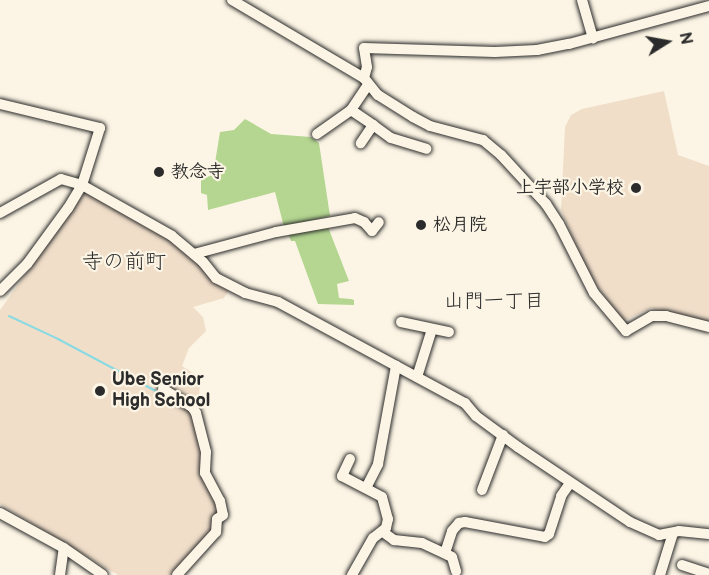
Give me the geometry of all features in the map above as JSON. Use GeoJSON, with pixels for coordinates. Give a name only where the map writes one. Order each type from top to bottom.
{"type":"FeatureCollection","features":[{"type":"Feature","properties":{"kind":"street"},"geometry":{"type":"LineString","coordinates":[[232,0],[366,81],[378,94],[413,117],[430,126],[483,140],[501,155],[546,204],[560,224],[594,293],[626,330],[652,316],[666,316],[709,327]]}},
{"type":"Feature","properties":{"kind":"street"},"geometry":{"type":"LineString","coordinates":[[582,0],[593,38]]}},
{"type":"Feature","properties":{"kind":"street"},"geometry":{"type":"LineString","coordinates":[[317,134],[351,110],[366,81],[367,67],[364,48],[495,52],[537,50],[593,38],[709,6]]}},
{"type":"Feature","properties":{"kind":"street"},"geometry":{"type":"LineString","coordinates":[[0,104],[100,128],[82,185],[34,256],[0,291]]}},
{"type":"Feature","properties":{"kind":"street"},"geometry":{"type":"LineString","coordinates":[[351,110],[391,138],[426,149]]}},
{"type":"Feature","properties":{"kind":"street"},"geometry":{"type":"LineString","coordinates":[[362,143],[373,125]]}},
{"type":"Feature","properties":{"kind":"street"},"geometry":{"type":"LineString","coordinates":[[0,213],[61,179],[82,185],[142,217],[194,254],[216,278],[232,287],[278,302],[465,403],[476,416],[570,483],[630,522],[659,536],[688,531],[709,534]]}},
{"type":"Feature","properties":{"kind":"street"},"geometry":{"type":"LineString","coordinates":[[194,254],[276,232],[355,218],[364,222],[372,231],[379,222]]}},
{"type":"Feature","properties":{"kind":"street"},"geometry":{"type":"LineString","coordinates":[[401,322],[449,332]]}},
{"type":"Feature","properties":{"kind":"street"},"geometry":{"type":"LineString","coordinates":[[417,377],[432,329]]}},
{"type":"Feature","properties":{"kind":"street"},"geometry":{"type":"LineString","coordinates":[[366,488],[378,464],[396,366]]}},
{"type":"Feature","properties":{"kind":"street"},"geometry":{"type":"LineString","coordinates":[[163,389],[196,413],[206,452],[205,473],[220,501],[221,516],[216,532],[177,575]]}},
{"type":"Feature","properties":{"kind":"street"},"geometry":{"type":"LineString","coordinates":[[482,490],[503,435]]}},
{"type":"Feature","properties":{"kind":"street"},"geometry":{"type":"LineString","coordinates":[[350,459],[342,476],[382,497],[388,519],[383,532],[373,538],[352,575]]}},
{"type":"Feature","properties":{"kind":"street"},"geometry":{"type":"LineString","coordinates":[[445,553],[452,531],[459,523],[465,522],[545,537],[549,534],[561,496],[570,483]]}},
{"type":"Feature","properties":{"kind":"street"},"geometry":{"type":"LineString","coordinates":[[0,513],[64,548],[103,575]]}},
{"type":"Feature","properties":{"kind":"street"},"geometry":{"type":"LineString","coordinates":[[383,532],[394,540],[422,543],[445,553],[452,557],[456,571]]}},
{"type":"Feature","properties":{"kind":"street"},"geometry":{"type":"LineString","coordinates":[[660,575],[673,532]]}},
{"type":"Feature","properties":{"kind":"street"},"geometry":{"type":"LineString","coordinates":[[60,575],[64,548]]}},
{"type":"Feature","properties":{"kind":"street"},"geometry":{"type":"LineString","coordinates":[[682,566],[709,574]]}},
{"type":"Feature","properties":{"kind":"shaded area","name":"上宇部小学校"},"geometry":{"type":"Polygon","coordinates":[[[664,91],[678,155],[709,166],[709,322],[651,308],[623,321],[588,273],[561,210],[565,127],[571,115],[582,109],[664,91]]]}},
{"type":"Feature","properties":{"kind":"shaded area","name":"Ube Senior High School"},"geometry":{"type":"Polygon","coordinates":[[[85,192],[168,237],[230,289],[224,298],[193,307],[203,317],[206,331],[189,348],[182,366],[201,378],[198,404],[193,412],[221,513],[214,529],[174,575],[118,575],[0,504],[0,310],[85,192]]]}},
{"type":"Feature","properties":{"kind":"green space"},"geometry":{"type":"Polygon","coordinates":[[[245,119],[271,134],[311,137],[319,143],[330,216],[284,227],[275,192],[208,210],[207,195],[201,193],[201,179],[213,175],[220,132],[234,130],[245,119]]]}},
{"type":"Feature","properties":{"kind":"green space"},"geometry":{"type":"Polygon","coordinates":[[[328,227],[349,281],[337,284],[339,298],[354,300],[354,305],[318,304],[295,241],[291,241],[288,233],[328,227]]]}},
{"type":"Feature","properties":{"kind":"waterway"},"geometry":{"type":"LineString","coordinates":[[9,316],[58,339],[167,397]]}},
{"type":"Feature","properties":{"kind":"place","name":"教念寺"},"geometry":{"type":"Point","coordinates":[159,172]}},
{"type":"Feature","properties":{"kind":"place","name":"上宇部小学校"},"geometry":{"type":"Point","coordinates":[636,188]}},
{"type":"Feature","properties":{"kind":"place","name":"松月院"},"geometry":{"type":"Point","coordinates":[421,225]}},
{"type":"Feature","properties":{"kind":"place","name":"Ube Senior High School"},"geometry":{"type":"Point","coordinates":[100,391]}},
{"type":"Feature","properties":{"kind":"district","name":"寺の前町"},"geometry":{"type":"Point","coordinates":[124,262]}},
{"type":"Feature","properties":{"kind":"district","name":"山門一丁目"},"geometry":{"type":"Point","coordinates":[494,301]}}]}
